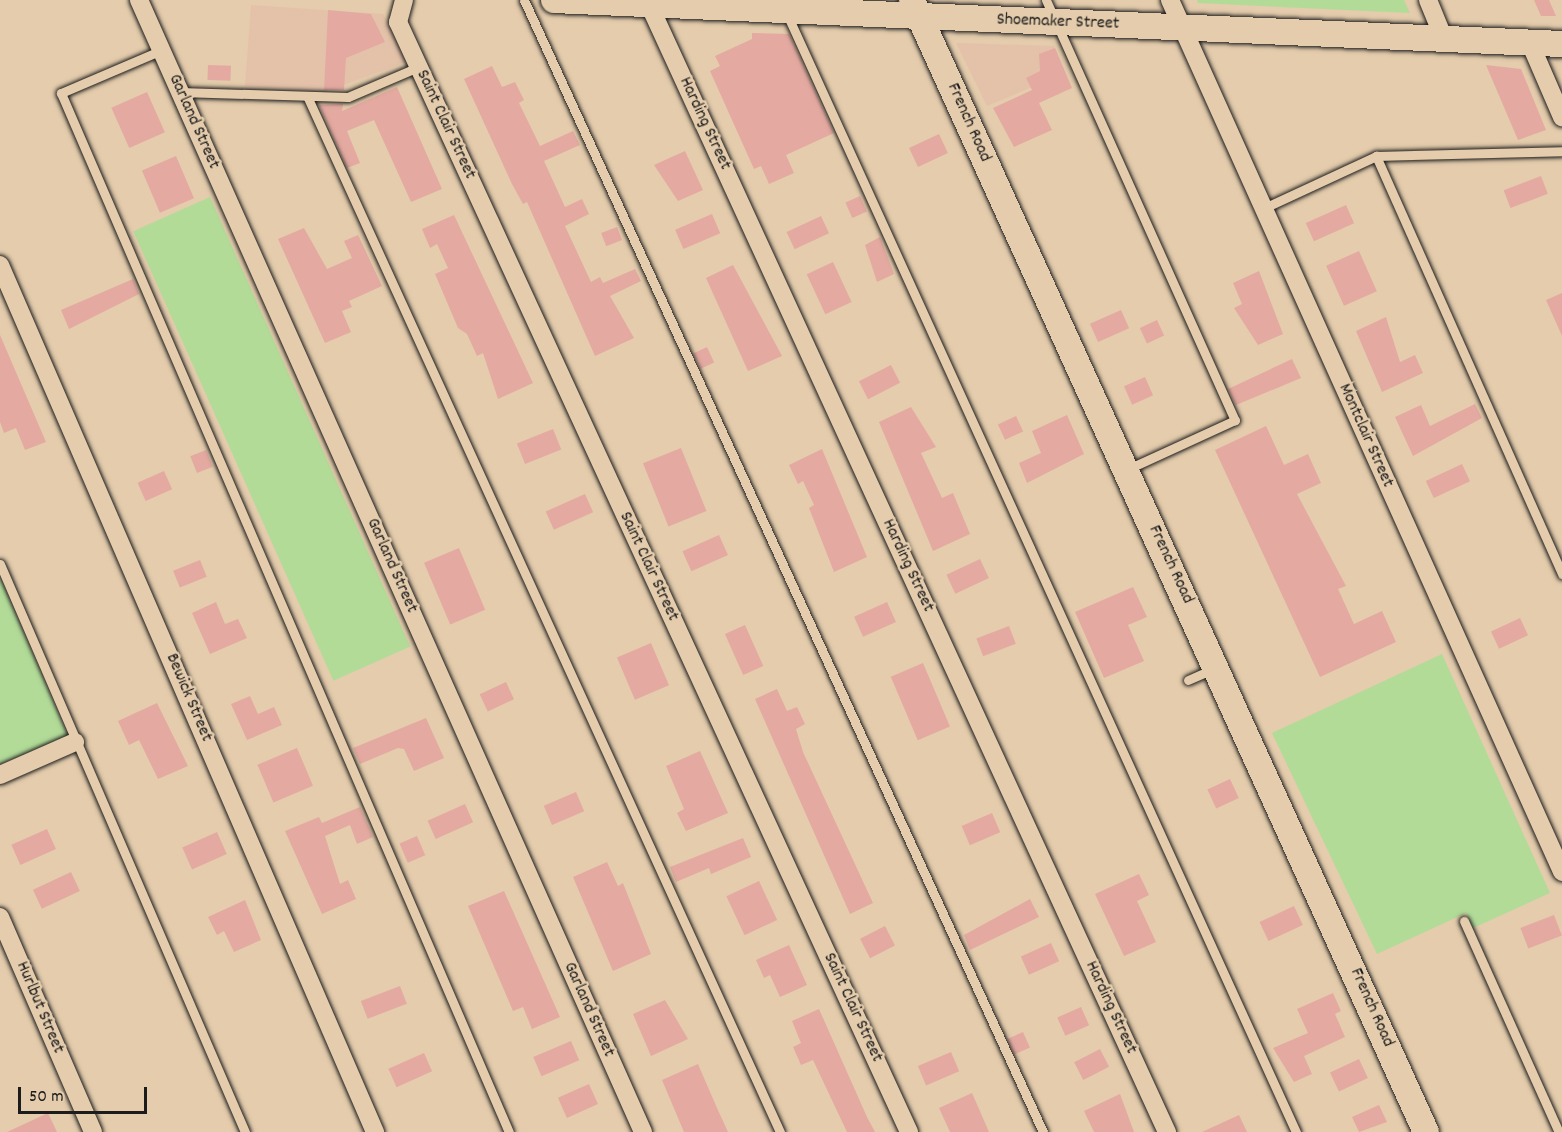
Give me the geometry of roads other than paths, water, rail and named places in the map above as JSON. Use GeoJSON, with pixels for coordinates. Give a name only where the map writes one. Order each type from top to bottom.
{"type":"FeatureCollection","features":[{"type":"Feature","properties":{"kind":"street","name":"Garland Street"},"geometry":{"type":"LineString","coordinates":[[139,0],[643,1132]]}},
{"type":"Feature","properties":{"kind":"street","name":"Saint Clair Street"},"geometry":{"type":"LineString","coordinates":[[404,0],[398,22],[418,67],[909,1132]]}},
{"type":"Feature","properties":{"kind":"street","name":"Shoemaker Street"},"geometry":{"type":"LineString","coordinates":[[554,0],[1051,11],[1182,27],[1562,44]]}},
{"type":"Feature","properties":{"kind":"street","name":"Montclair Street"},"geometry":{"type":"LineString","coordinates":[[1170,0],[1562,872]]}},
{"type":"Feature","properties":{"kind":"street"},"geometry":{"type":"LineString","coordinates":[[1428,0],[1444,39]]}},
{"type":"Feature","properties":{"kind":"street","name":"Harding Street"},"geometry":{"type":"LineString","coordinates":[[648,3],[1167,1132]]}},
{"type":"Feature","properties":{"kind":"street","name":"French Road"},"geometry":{"type":"LineString","coordinates":[[915,8],[1125,470],[1218,667],[1426,1132]]}},
{"type":"Feature","properties":{"kind":"street"},"geometry":{"type":"LineString","coordinates":[[1530,43],[1562,117]]}},
{"type":"Feature","properties":{"kind":"street","name":"Bewick Street"},"geometry":{"type":"LineString","coordinates":[[0,265],[375,1132]]}},
{"type":"Feature","properties":{"kind":"street"},"geometry":{"type":"LineString","coordinates":[[0,775],[75,742]]}},
{"type":"Feature","properties":{"kind":"street","name":"Hurlbut Street"},"geometry":{"type":"LineString","coordinates":[[0,917],[93,1132]]}},
{"type":"Feature","properties":{"kind":"lane"},"geometry":{"type":"LineString","coordinates":[[524,0],[1043,1132]]}},
{"type":"Feature","properties":{"kind":"lane"},"geometry":{"type":"LineString","coordinates":[[782,6],[1296,1132]]}},
{"type":"Feature","properties":{"kind":"lane"},"geometry":{"type":"LineString","coordinates":[[1051,11],[1234,420],[1125,470]]}},
{"type":"Feature","properties":{"kind":"lane"},"geometry":{"type":"LineString","coordinates":[[162,50],[61,93],[510,1132]]}},
{"type":"Feature","properties":{"kind":"lane"},"geometry":{"type":"LineString","coordinates":[[180,92],[348,97],[418,67]]}},
{"type":"Feature","properties":{"kind":"lane"},"geometry":{"type":"LineString","coordinates":[[307,96],[780,1132]]}},
{"type":"Feature","properties":{"kind":"lane"},"geometry":{"type":"LineString","coordinates":[[1262,209],[1376,156],[1562,151]]}},
{"type":"Feature","properties":{"kind":"lane"},"geometry":{"type":"LineString","coordinates":[[1376,156],[1562,574]]}},
{"type":"Feature","properties":{"kind":"lane"},"geometry":{"type":"LineString","coordinates":[[0,564],[245,1132]]}},
{"type":"Feature","properties":{"kind":"lane"},"geometry":{"type":"LineString","coordinates":[[1188,680],[1218,667]]}},
{"type":"Feature","properties":{"kind":"lane"},"geometry":{"type":"LineString","coordinates":[[1464,921],[1558,1132]]}}]}
